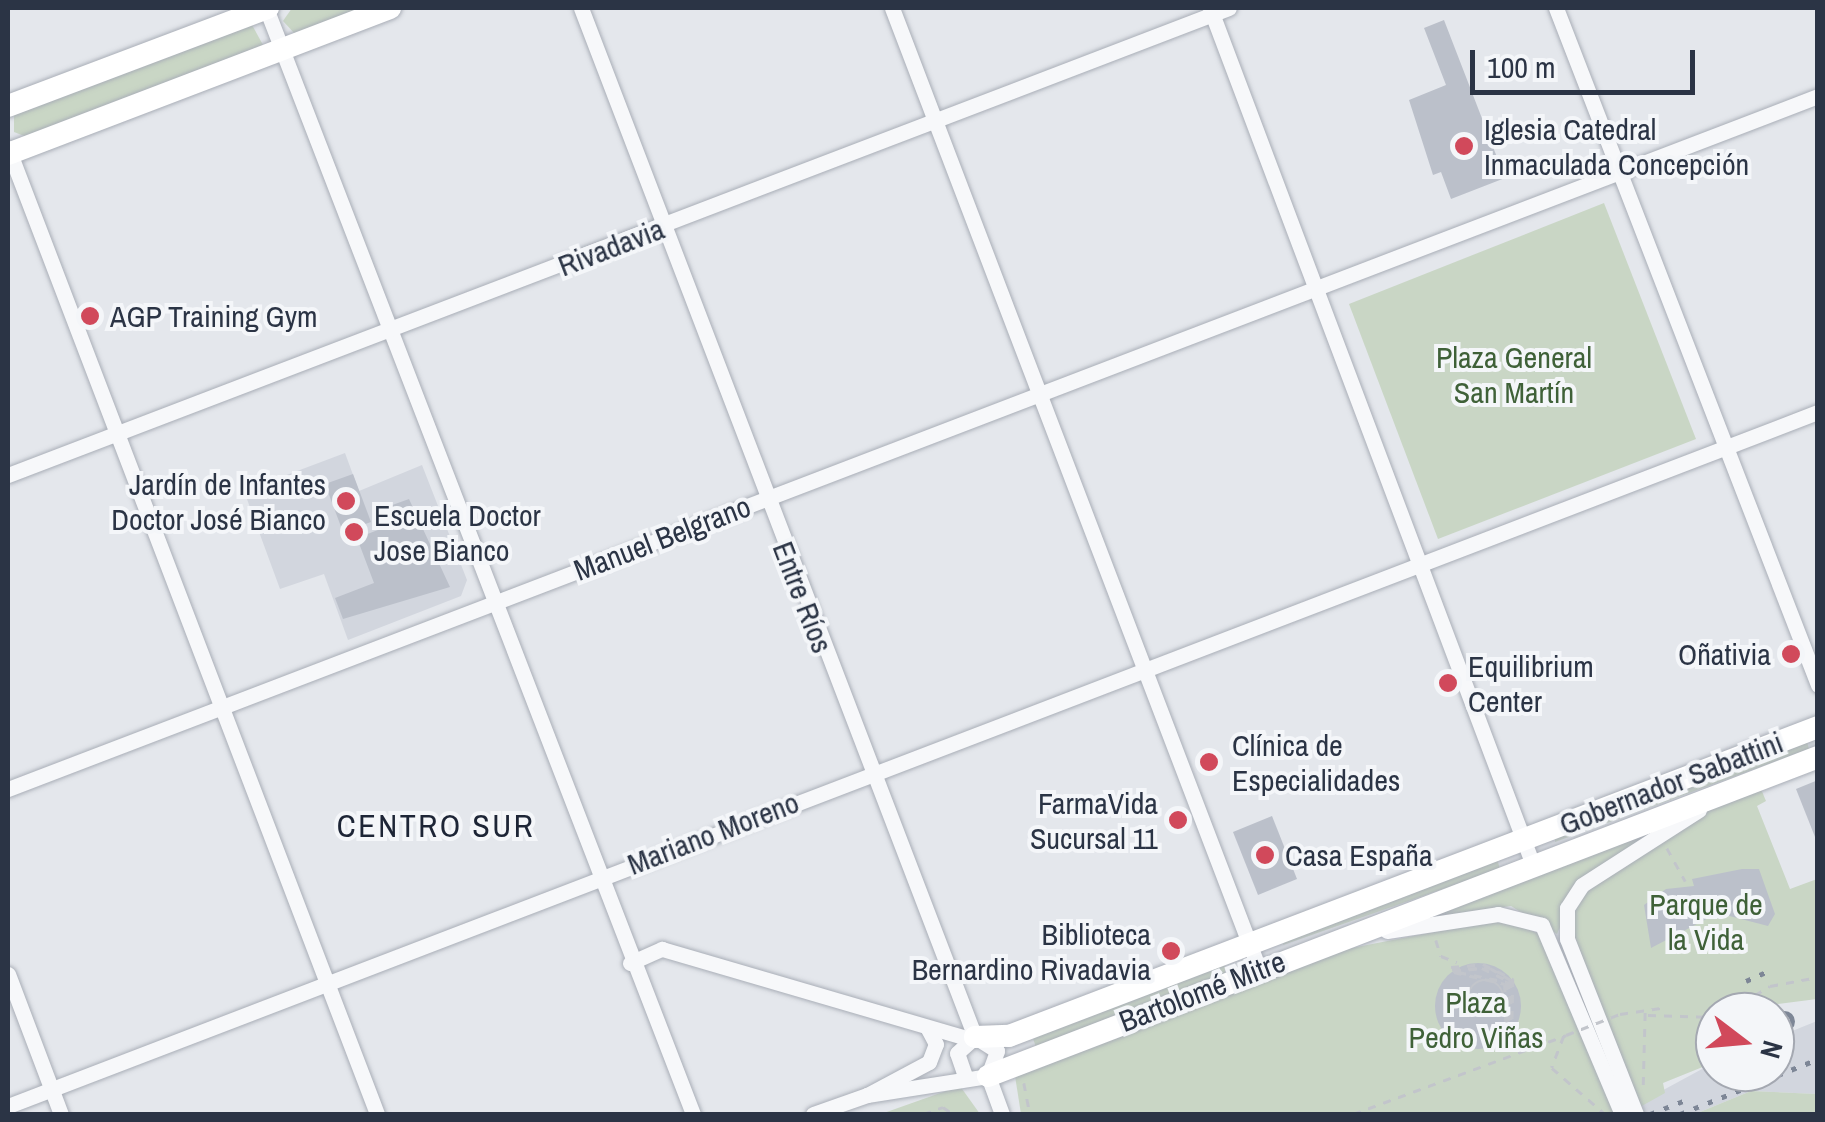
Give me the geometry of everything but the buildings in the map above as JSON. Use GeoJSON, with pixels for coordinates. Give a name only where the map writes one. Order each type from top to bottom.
{"type":"FeatureCollection","features":[{"type":"Feature","properties":{"kind":"main road"},"geometry":{"type":"LineString","coordinates":[[8,106],[267,8]]}},
{"type":"Feature","properties":{"kind":"main road"},"geometry":{"type":"LineString","coordinates":[[8,152],[390,8]]}},
{"type":"Feature","properties":{"kind":"main road","name":"Gobernador Sabattini"},"geometry":{"type":"LineString","coordinates":[[1524,840],[1815,730]]}},
{"type":"Feature","properties":{"kind":"main road","name":"Gobernador Sabattini"},"geometry":{"type":"LineString","coordinates":[[1533,865],[1818,757]]}},
{"type":"Feature","properties":{"kind":"main road","name":"Bartolomé Mitre"},"geometry":{"type":"LineString","coordinates":[[972,1038],[1009,1036],[1524,840]]}},
{"type":"Feature","properties":{"kind":"main road","name":"Bartolomé Mitre"},"geometry":{"type":"LineString","coordinates":[[976,1076],[1533,865]]}},
{"type":"Feature","properties":{"kind":"street"},"geometry":{"type":"LineString","coordinates":[[267,8],[596,876],[693,1114]]}},
{"type":"Feature","properties":{"kind":"street","name":"Entre Ríos"},"geometry":{"type":"LineString","coordinates":[[581,8],[972,1038],[997,1051],[976,1076],[1002,1114]]}},
{"type":"Feature","properties":{"kind":"street"},"geometry":{"type":"LineString","coordinates":[[892,8],[1036,394],[1259,969]]}},
{"type":"Feature","properties":{"kind":"street","name":"Rivadavia"},"geometry":{"type":"LineString","coordinates":[[8,475],[934,124],[1211,11],[1229,8]]}},
{"type":"Feature","properties":{"kind":"street"},"geometry":{"type":"LineString","coordinates":[[1556,8],[1818,685]]}},
{"type":"Feature","properties":{"kind":"street"},"geometry":{"type":"LineString","coordinates":[[1211,11],[1533,865]]}},
{"type":"Feature","properties":{"kind":"street","name":"Manuel Belgrano"},"geometry":{"type":"LineString","coordinates":[[8,789],[1818,96]]}},
{"type":"Feature","properties":{"kind":"street"},"geometry":{"type":"LineString","coordinates":[[8,152],[377,1114]]}},
{"type":"Feature","properties":{"kind":"street","name":"Mariano Moreno"},"geometry":{"type":"LineString","coordinates":[[8,1106],[596,876],[1818,412]]}},
{"type":"Feature","properties":{"kind":"street"},"geometry":{"type":"LineString","coordinates":[[1636,1114],[1567,939],[1567,908],[1582,885],[1722,793]]}},
{"type":"Feature","properties":{"kind":"street"},"geometry":{"type":"LineString","coordinates":[[1338,939],[1512,913],[1542,925],[1622,1114]]}},
{"type":"Feature","properties":{"kind":"street"},"geometry":{"type":"LineString","coordinates":[[630,963],[662,949],[972,1038],[956,1059],[976,1076]]}},
{"type":"Feature","properties":{"kind":"street"},"geometry":{"type":"LineString","coordinates":[[8,974],[61,1114]]}},
{"type":"Feature","properties":{"kind":"street","name":"Bartolomé Mitre"},"geometry":{"type":"LineString","coordinates":[[814,1114],[867,1095],[930,1062],[936,1044],[928,1028]]}},
{"type":"Feature","properties":{"kind":"street","name":"Bartolomé Mitre"},"geometry":{"type":"LineString","coordinates":[[867,1095],[976,1076]]}},
{"type":"Feature","properties":{"kind":"path"},"geometry":{"type":"LineString","coordinates":[[1666,847],[1685,881]]}},
{"type":"Feature","properties":{"kind":"path"},"geometry":{"type":"LineString","coordinates":[[1433,924],[1441,956],[1457,962]]}},
{"type":"Feature","properties":{"kind":"path"},"geometry":{"type":"LineString","coordinates":[[1483,964],[1513,979],[1509,1027],[1505,984],[1454,970],[1483,964]]}},
{"type":"Feature","properties":{"kind":"path"},"geometry":{"type":"LineString","coordinates":[[1760,992],[1770,986],[1818,977]]}},
{"type":"Feature","properties":{"kind":"path"},"geometry":{"type":"LineString","coordinates":[[1495,982],[1502,1006],[1477,1014],[1471,988],[1495,982]]}},
{"type":"Feature","properties":{"kind":"path"},"geometry":{"type":"LineString","coordinates":[[1645,1008],[1647,1099]]}},
{"type":"Feature","properties":{"kind":"path"},"geometry":{"type":"LineString","coordinates":[[1353,1114],[1620,1014],[1661,1008]]}},
{"type":"Feature","properties":{"kind":"path"},"geometry":{"type":"LineString","coordinates":[[1646,1014],[1695,1016]]}},
{"type":"Feature","properties":{"kind":"path"},"geometry":{"type":"LineString","coordinates":[[1566,1034],[1552,1068],[1605,1114]]}},
{"type":"Feature","properties":{"kind":"path"},"geometry":{"type":"LineString","coordinates":[[923,1114],[942,1107],[952,1114]]}},
{"type":"Feature","properties":{"kind":"shaded area","name":"Escuela Doctor Jose Bianco"},"geometry":{"type":"Polygon","coordinates":[[[345,453],[359,491],[422,465],[467,580],[461,596],[348,640],[324,574],[280,589],[244,491],[345,453]]]}},
{"type":"Feature","properties":{"kind":"shaded area"},"geometry":{"type":"Polygon","coordinates":[[[1817,1021],[1817,1094],[1773,1092],[1795,1092],[1795,1030],[1817,1021]]]}},
{"type":"Feature","properties":{"kind":"shaded area"},"geometry":{"type":"Polygon","coordinates":[[[1695,1073],[1695,1092],[1749,1092],[1695,1114],[1619,1114],[1695,1073]]]}},
{"type":"Feature","properties":{"kind":"green space"},"geometry":{"type":"Polygon","coordinates":[[[292,8],[366,8],[295,34],[283,21],[292,8]]]}},
{"type":"Feature","properties":{"kind":"green space"},"geometry":{"type":"Polygon","coordinates":[[[251,23],[263,45],[27,137],[14,132],[14,115],[251,23]]]}},
{"type":"Feature","properties":{"kind":"green space","name":"Plaza General San Martín"},"geometry":{"type":"Polygon","coordinates":[[[1604,203],[1696,439],[1438,539],[1349,304],[1604,203]]]}},
{"type":"Feature","properties":{"kind":"green space"},"geometry":{"type":"Polygon","coordinates":[[[1807,742],[1809,749],[1555,842],[1555,838],[1807,742]]]}},
{"type":"Feature","properties":{"kind":"green space","name":"Parque de la Vida"},"geometry":{"type":"Polygon","coordinates":[[[1761,789],[1766,801],[1757,806],[1790,889],[1817,879],[1817,999],[1795,1002],[1795,992],[1695,992],[1695,1070],[1663,1083],[1665,1093],[1640,1107],[1573,935],[1574,908],[1583,892],[1711,808],[1761,789]]]}},
{"type":"Feature","properties":{"kind":"green space"},"geometry":{"type":"Polygon","coordinates":[[[1671,823],[1580,880],[1557,934],[1511,906],[1423,919],[1671,823]]]}},
{"type":"Feature","properties":{"kind":"green space"},"geometry":{"type":"Polygon","coordinates":[[[1497,859],[1500,869],[1283,945],[1284,941],[1497,859]]]}},
{"type":"Feature","properties":{"kind":"green space","name":"Plaza Pedro Viñas"},"geometry":{"type":"Polygon","coordinates":[[[1501,919],[1540,934],[1615,1114],[1021,1114],[1015,1076],[1331,952],[1501,919]]]}},
{"type":"Feature","properties":{"kind":"green space"},"geometry":{"type":"Polygon","coordinates":[[[1225,964],[1225,975],[1036,1047],[1032,1036],[1225,964]]]}},
{"type":"Feature","properties":{"kind":"green space"},"geometry":{"type":"Polygon","coordinates":[[[960,1086],[980,1114],[881,1114],[960,1086]]]}},
{"type":"Feature","properties":{"kind":"green space"},"geometry":{"type":"Polygon","coordinates":[[[1749,1092],[1817,1094],[1817,1114],[1695,1114],[1749,1092]]]}},
{"type":"Feature","properties":{"kind":"railway"},"geometry":{"type":"LineString","coordinates":[[1746,981],[1766,972]]}},
{"type":"Feature","properties":{"kind":"railway"},"geometry":{"type":"LineString","coordinates":[[1784,1013],[1792,1021],[1784,1029],[1776,1021],[1784,1013]]}},
{"type":"Feature","properties":{"kind":"railway"},"geometry":{"type":"LineString","coordinates":[[1680,1114],[1818,1059]]}},
{"type":"Feature","properties":{"kind":"railway"},"geometry":{"type":"LineString","coordinates":[[1650,1114],[1691,1098]]}},
{"type":"Feature","properties":{"kind":"place","name":"Iglesia Catedral Inmaculada Concepción"},"geometry":{"type":"Point","coordinates":[1464,146]}},
{"type":"Feature","properties":{"kind":"place","name":"AGP Training Gym"},"geometry":{"type":"Point","coordinates":[90,316]}},
{"type":"Feature","properties":{"kind":"place","name":"Jardín de Infantes Doctor José Bianco"},"geometry":{"type":"Point","coordinates":[346,501]}},
{"type":"Feature","properties":{"kind":"place","name":"Escuela Doctor Jose Bianco"},"geometry":{"type":"Point","coordinates":[354,532]}},
{"type":"Feature","properties":{"kind":"place","name":"Oñativia"},"geometry":{"type":"Point","coordinates":[1791,654]}},
{"type":"Feature","properties":{"kind":"place","name":"Equilibrium Center"},"geometry":{"type":"Point","coordinates":[1448,683]}},
{"type":"Feature","properties":{"kind":"place","name":"Clínica de Especialidades"},"geometry":{"type":"Point","coordinates":[1209,762]}},
{"type":"Feature","properties":{"kind":"place","name":"FarmaVida Sucursal 11"},"geometry":{"type":"Point","coordinates":[1178,820]}},
{"type":"Feature","properties":{"kind":"place","name":"Casa España"},"geometry":{"type":"Point","coordinates":[1265,855]}},
{"type":"Feature","properties":{"kind":"place","name":"Biblioteca Bernardino Rivadavia"},"geometry":{"type":"Point","coordinates":[1171,951]}},
{"type":"Feature","properties":{"kind":"district","name":"CENTRO SUR"},"geometry":{"type":"Point","coordinates":[436,826]}}]}
